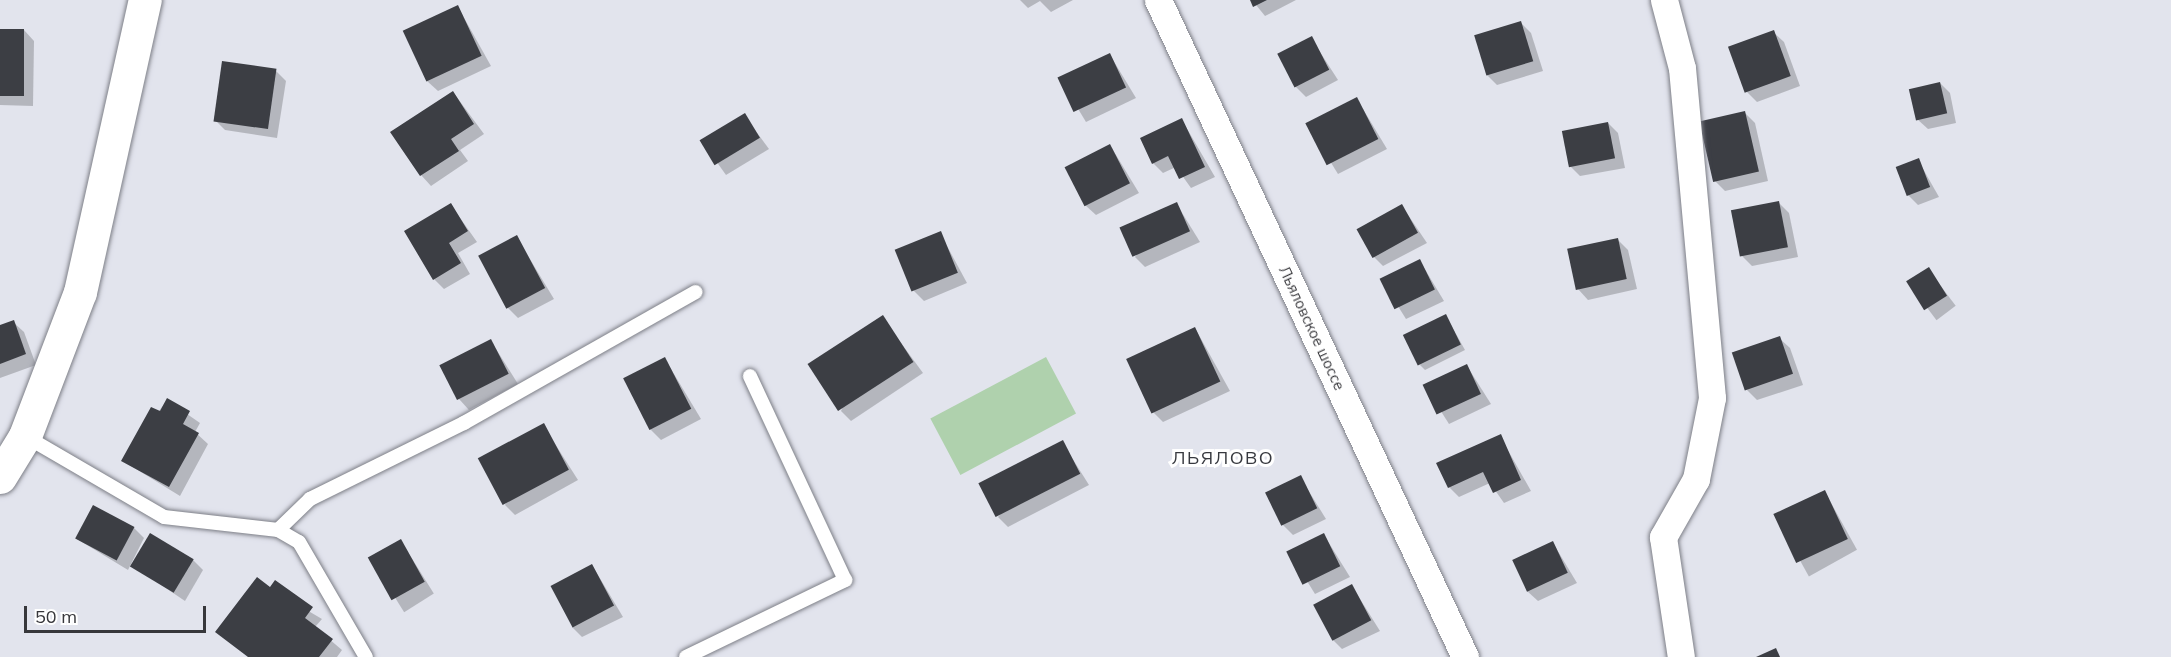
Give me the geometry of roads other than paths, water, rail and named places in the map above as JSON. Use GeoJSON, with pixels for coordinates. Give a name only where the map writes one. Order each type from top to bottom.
{"type":"FeatureCollection","features":[{"type":"Feature","properties":{"kind":"street"},"geometry":{"type":"LineString","coordinates":[[0,477],[25,436],[81,292],[145,0]]}},
{"type":"Feature","properties":{"kind":"street","name":"Льяловское шоссе"},"geometry":{"type":"LineString","coordinates":[[1158,0],[1465,657]]}},
{"type":"Feature","properties":{"kind":"street"},"geometry":{"type":"LineString","coordinates":[[1664,0],[1682,68],[1712,398],[1696,479],[1663,537],[1681,657]]}},
{"type":"Feature","properties":{"kind":"lane"},"geometry":{"type":"LineString","coordinates":[[278,530],[310,499],[464,423],[696,292]]}},
{"type":"Feature","properties":{"kind":"lane"},"geometry":{"type":"LineString","coordinates":[[686,657],[845,580],[750,376]]}},
{"type":"Feature","properties":{"kind":"lane"},"geometry":{"type":"LineString","coordinates":[[25,436],[164,517],[278,530],[299,542],[366,657]]}},
{"type":"Feature","properties":{"kind":"district","name":"ЛЬЯЛОВО"},"geometry":{"type":"Point","coordinates":[1223,458]}}]}
